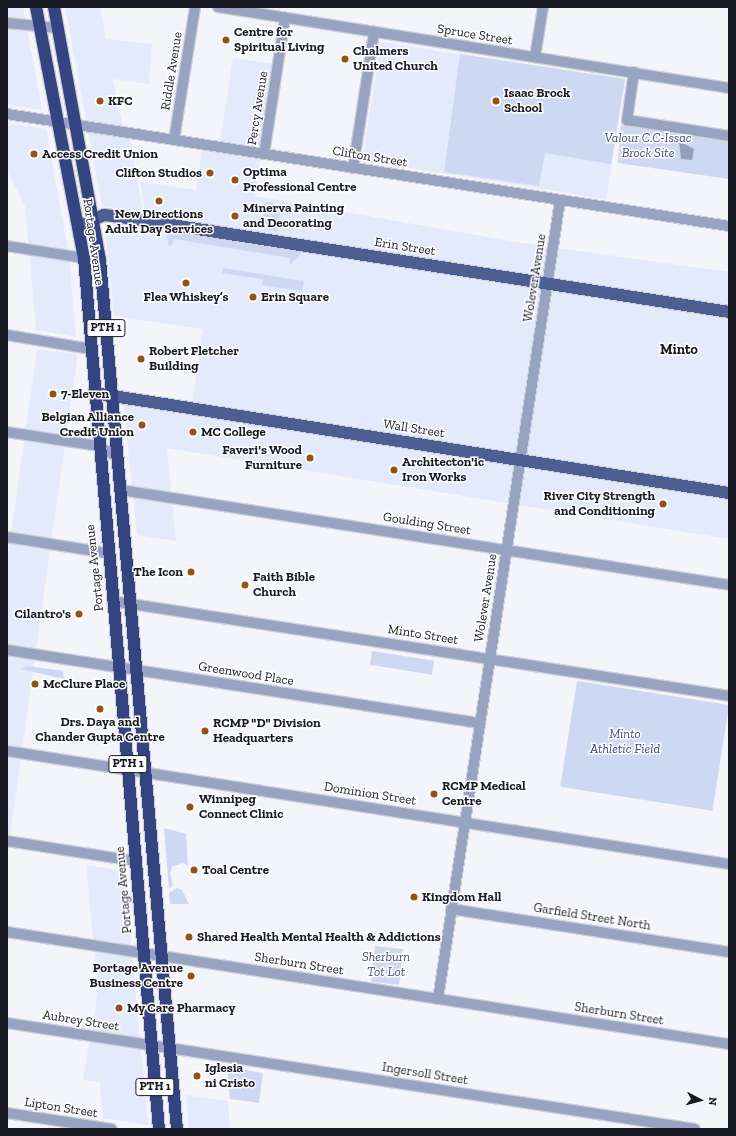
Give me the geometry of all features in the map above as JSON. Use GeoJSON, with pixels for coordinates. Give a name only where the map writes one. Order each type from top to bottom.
{"type":"FeatureCollection","features":[{"type":"Feature","properties":{"kind":"highway","name":"Portage Avenue"},"geometry":{"type":"LineString","coordinates":[[36,7],[84,258],[107,552],[119,668],[159,1129]]}},
{"type":"Feature","properties":{"kind":"highway","name":"Portage Avenue"},"geometry":{"type":"LineString","coordinates":[[54,7],[100,260],[177,1129]]}},
{"type":"Feature","properties":{"kind":"main road","name":"Erin Street"},"geometry":{"type":"LineString","coordinates":[[78,227],[92,218],[104,215],[145,220],[729,312]]}},
{"type":"Feature","properties":{"kind":"main road","name":"Wall Street"},"geometry":{"type":"LineString","coordinates":[[94,393],[729,493]]}},
{"type":"Feature","properties":{"kind":"street","name":"Riddle Avenue"},"geometry":{"type":"LineString","coordinates":[[174,140],[195,7]]}},
{"type":"Feature","properties":{"kind":"street","name":"Spruce Street"},"geometry":{"type":"LineString","coordinates":[[218,7],[729,88]]}},
{"type":"Feature","properties":{"kind":"street"},"geometry":{"type":"LineString","coordinates":[[535,57],[543,7]]}},
{"type":"Feature","properties":{"kind":"street","name":"Percy Avenue"},"geometry":{"type":"LineString","coordinates":[[264,154],[285,18]]}},
{"type":"Feature","properties":{"kind":"street"},"geometry":{"type":"LineString","coordinates":[[7,23],[40,28],[58,28]]}},
{"type":"Feature","properties":{"kind":"street"},"geometry":{"type":"LineString","coordinates":[[354,168],[374,32]]}},
{"type":"Feature","properties":{"kind":"street"},"geometry":{"type":"LineString","coordinates":[[634,72],[627,120],[729,136]]}},
{"type":"Feature","properties":{"kind":"street","name":"Clifton Street"},"geometry":{"type":"LineString","coordinates":[[7,114],[560,201],[729,226]]}},
{"type":"Feature","properties":{"kind":"street","name":"Wolever Avenue"},"geometry":{"type":"LineString","coordinates":[[438,999],[560,201]]}},
{"type":"Feature","properties":{"kind":"street"},"geometry":{"type":"LineString","coordinates":[[7,246],[84,258]]}},
{"type":"Feature","properties":{"kind":"street"},"geometry":{"type":"LineString","coordinates":[[7,335],[90,349]]}},
{"type":"Feature","properties":{"kind":"street"},"geometry":{"type":"LineString","coordinates":[[7,432],[98,446],[118,457]]}},
{"type":"Feature","properties":{"kind":"street","name":"Goulding Street"},"geometry":{"type":"LineString","coordinates":[[121,490],[729,585]]}},
{"type":"Feature","properties":{"kind":"street"},"geometry":{"type":"LineString","coordinates":[[7,537],[107,552]]}},
{"type":"Feature","properties":{"kind":"street","name":"Minto Street"},"geometry":{"type":"LineString","coordinates":[[112,601],[729,696]]}},
{"type":"Feature","properties":{"kind":"street","name":"Greenwood Place"},"geometry":{"type":"LineString","coordinates":[[7,650],[480,723]]}},
{"type":"Feature","properties":{"kind":"street","name":"Dominion Street"},"geometry":{"type":"LineString","coordinates":[[7,751],[729,864]]}},
{"type":"Feature","properties":{"kind":"street"},"geometry":{"type":"LineString","coordinates":[[7,841],[135,861]]}},
{"type":"Feature","properties":{"kind":"street","name":"Garfield Street North"},"geometry":{"type":"LineString","coordinates":[[452,909],[729,952]]}},
{"type":"Feature","properties":{"kind":"street","name":"Sherburn Street"},"geometry":{"type":"LineString","coordinates":[[7,932],[729,1044]]}},
{"type":"Feature","properties":{"kind":"street","name":"Aubrey Street"},"geometry":{"type":"LineString","coordinates":[[7,1023],[152,1045]]}},
{"type":"Feature","properties":{"kind":"street","name":"Ingersoll Street"},"geometry":{"type":"LineString","coordinates":[[152,1045],[695,1129]]}},
{"type":"Feature","properties":{"kind":"street","name":"Lipton Street"},"geometry":{"type":"LineString","coordinates":[[7,1113],[112,1129]]}},
{"type":"Feature","properties":{"kind":"shaded area"},"geometry":{"type":"Polygon","coordinates":[[[7,7],[23,7],[42,110],[7,104],[7,7]]]}},
{"type":"Feature","properties":{"kind":"shaded area"},"geometry":{"type":"Polygon","coordinates":[[[65,7],[100,7],[106,39],[152,44],[149,84],[113,79],[122,123],[131,143],[143,212],[102,206],[65,7]]]}},
{"type":"Feature","properties":{"kind":"shaded area","name":"Isaac Brock School"},"geometry":{"type":"Polygon","coordinates":[[[381,42],[625,81],[606,199],[362,161],[381,42]]]}},
{"type":"Feature","properties":{"kind":"shaded area"},"geometry":{"type":"Polygon","coordinates":[[[233,58],[274,64],[255,196],[522,243],[729,272],[729,539],[167,448],[176,541],[137,535],[122,391],[192,403],[203,329],[114,316],[105,224],[149,231],[140,182],[196,190],[204,140],[220,142],[233,58]]]}},
{"type":"Feature","properties":{"kind":"shaded area"},"geometry":{"type":"Polygon","coordinates":[[[7,123],[46,129],[69,255],[76,337],[36,330],[25,206],[7,171],[7,123]]]}},
{"type":"Feature","properties":{"kind":"shaded area"},"geometry":{"type":"Polygon","coordinates":[[[679,141],[694,149],[692,160],[681,159],[679,141]]]}},
{"type":"Feature","properties":{"kind":"shaded area"},"geometry":{"type":"Polygon","coordinates":[[[37,349],[78,355],[9,846],[7,846],[7,562],[37,349]]]}},
{"type":"Feature","properties":{"kind":"shaded area"},"geometry":{"type":"Polygon","coordinates":[[[86,865],[124,871],[148,1125],[103,1118],[100,1082],[83,1080],[98,992],[86,865]]]}},
{"type":"Feature","properties":{"kind":"shaded area"},"geometry":{"type":"Polygon","coordinates":[[[186,1095],[228,1101],[230,1129],[189,1129],[186,1095]]]}},
{"type":"Feature","properties":{"kind":"green space"},"geometry":{"type":"Polygon","coordinates":[[[460,54],[625,79],[611,164],[545,153],[539,186],[444,172],[460,54]]]}},
{"type":"Feature","properties":{"kind":"green space","name":"Valour C.C-Issac Brock Site"},"geometry":{"type":"Polygon","coordinates":[[[626,123],[729,140],[729,179],[618,163],[621,125],[626,123]]]}},
{"type":"Feature","properties":{"kind":"green space"},"geometry":{"type":"Polygon","coordinates":[[[266,202],[282,205],[277,232],[261,229],[266,202]]]}},
{"type":"Feature","properties":{"kind":"green space"},"geometry":{"type":"Polygon","coordinates":[[[171,232],[300,252],[301,254],[290,264],[290,258],[174,239],[172,246],[168,245],[167,235],[171,232]]]}},
{"type":"Feature","properties":{"kind":"green space"},"geometry":{"type":"Polygon","coordinates":[[[223,268],[304,281],[302,291],[262,285],[263,279],[222,273],[223,268]]]}},
{"type":"Feature","properties":{"kind":"green space"},"geometry":{"type":"Polygon","coordinates":[[[372,651],[434,661],[432,675],[370,665],[372,651]]]}},
{"type":"Feature","properties":{"kind":"green space"},"geometry":{"type":"Polygon","coordinates":[[[28,666],[63,671],[64,679],[21,669],[28,666]]]}},
{"type":"Feature","properties":{"kind":"green space","name":"Minto Athletic Field"},"geometry":{"type":"Polygon","coordinates":[[[577,681],[729,705],[712,811],[560,787],[577,681]]]}},
{"type":"Feature","properties":{"kind":"green space"},"geometry":{"type":"Polygon","coordinates":[[[164,828],[186,834],[188,866],[183,863],[172,867],[170,874],[173,885],[169,889],[164,828]]]}},
{"type":"Feature","properties":{"kind":"green space"},"geometry":{"type":"Polygon","coordinates":[[[177,888],[182,890],[189,904],[170,904],[169,893],[177,888]]]}},
{"type":"Feature","properties":{"kind":"green space","name":"Sherburn Tot Lot"},"geometry":{"type":"Polygon","coordinates":[[[375,946],[403,949],[399,985],[371,982],[375,946]]]}},
{"type":"Feature","properties":{"kind":"green space"},"geometry":{"type":"Polygon","coordinates":[[[227,1067],[263,1073],[259,1103],[230,1099],[227,1067]]]}},
{"type":"Feature","properties":{"kind":"place","name":"Centre for Spiritual Living"},"geometry":{"type":"Point","coordinates":[226,40]}},
{"type":"Feature","properties":{"kind":"place","name":"Chalmers United Church"},"geometry":{"type":"Point","coordinates":[345,59]}},
{"type":"Feature","properties":{"kind":"place","name":"KFC"},"geometry":{"type":"Point","coordinates":[100,101]}},
{"type":"Feature","properties":{"kind":"place","name":"Isaac Brock School"},"geometry":{"type":"Point","coordinates":[496,101]}},
{"type":"Feature","properties":{"kind":"place","name":"Access Credit Union"},"geometry":{"type":"Point","coordinates":[34,154]}},
{"type":"Feature","properties":{"kind":"place","name":"Clifton Studios"},"geometry":{"type":"Point","coordinates":[210,173]}},
{"type":"Feature","properties":{"kind":"place","name":"Optima Professional Centre"},"geometry":{"type":"Point","coordinates":[235,180]}},
{"type":"Feature","properties":{"kind":"place","name":"New Directions Adult Day Services"},"geometry":{"type":"Point","coordinates":[159,201]}},
{"type":"Feature","properties":{"kind":"place","name":"Minerva Painting and Decorating"},"geometry":{"type":"Point","coordinates":[235,216]}},
{"type":"Feature","properties":{"kind":"place","name":"Flea Whiskey’s"},"geometry":{"type":"Point","coordinates":[186,283]}},
{"type":"Feature","properties":{"kind":"place","name":"Erin Square"},"geometry":{"type":"Point","coordinates":[253,297]}},
{"type":"Feature","properties":{"kind":"place","name":"Robert Fletcher Building"},"geometry":{"type":"Point","coordinates":[141,359]}},
{"type":"Feature","properties":{"kind":"place","name":"7-Eleven"},"geometry":{"type":"Point","coordinates":[53,394]}},
{"type":"Feature","properties":{"kind":"place","name":"Belgian Alliance Credit Union"},"geometry":{"type":"Point","coordinates":[142,425]}},
{"type":"Feature","properties":{"kind":"place","name":"MC College"},"geometry":{"type":"Point","coordinates":[193,432]}},
{"type":"Feature","properties":{"kind":"place","name":"Faveri's Wood Furniture"},"geometry":{"type":"Point","coordinates":[310,458]}},
{"type":"Feature","properties":{"kind":"place","name":"Architecton'ic Iron Works"},"geometry":{"type":"Point","coordinates":[394,470]}},
{"type":"Feature","properties":{"kind":"place","name":"River City Strength and Conditioning"},"geometry":{"type":"Point","coordinates":[663,504]}},
{"type":"Feature","properties":{"kind":"place","name":"The Icon"},"geometry":{"type":"Point","coordinates":[191,572]}},
{"type":"Feature","properties":{"kind":"place","name":"Faith Bible Church"},"geometry":{"type":"Point","coordinates":[245,585]}},
{"type":"Feature","properties":{"kind":"place","name":"Cilantro's"},"geometry":{"type":"Point","coordinates":[79,614]}},
{"type":"Feature","properties":{"kind":"place","name":"McClure Place"},"geometry":{"type":"Point","coordinates":[35,684]}},
{"type":"Feature","properties":{"kind":"place","name":"Drs. Daya and Chander Gupta Centre"},"geometry":{"type":"Point","coordinates":[100,709]}},
{"type":"Feature","properties":{"kind":"place","name":"RCMP \"D\" Division Headquarters"},"geometry":{"type":"Point","coordinates":[205,731]}},
{"type":"Feature","properties":{"kind":"place","name":"RCMP Medical Centre"},"geometry":{"type":"Point","coordinates":[434,794]}},
{"type":"Feature","properties":{"kind":"place","name":"Winnipeg Connect Clinic"},"geometry":{"type":"Point","coordinates":[190,807]}},
{"type":"Feature","properties":{"kind":"place","name":"Toal Centre"},"geometry":{"type":"Point","coordinates":[194,870]}},
{"type":"Feature","properties":{"kind":"place","name":"Kingdom Hall"},"geometry":{"type":"Point","coordinates":[414,897]}},
{"type":"Feature","properties":{"kind":"place","name":"Shared Health Mental Health & Addictions"},"geometry":{"type":"Point","coordinates":[189,937]}},
{"type":"Feature","properties":{"kind":"place","name":"Portage Avenue Business Centre"},"geometry":{"type":"Point","coordinates":[191,976]}},
{"type":"Feature","properties":{"kind":"place","name":"My Care Pharmacy"},"geometry":{"type":"Point","coordinates":[119,1008]}},
{"type":"Feature","properties":{"kind":"place","name":"Iglesia ni Cristo"},"geometry":{"type":"Point","coordinates":[197,1076]}},
{"type":"Feature","properties":{"kind":"district","name":"Minto"},"geometry":{"type":"Point","coordinates":[679,350]}}]}
